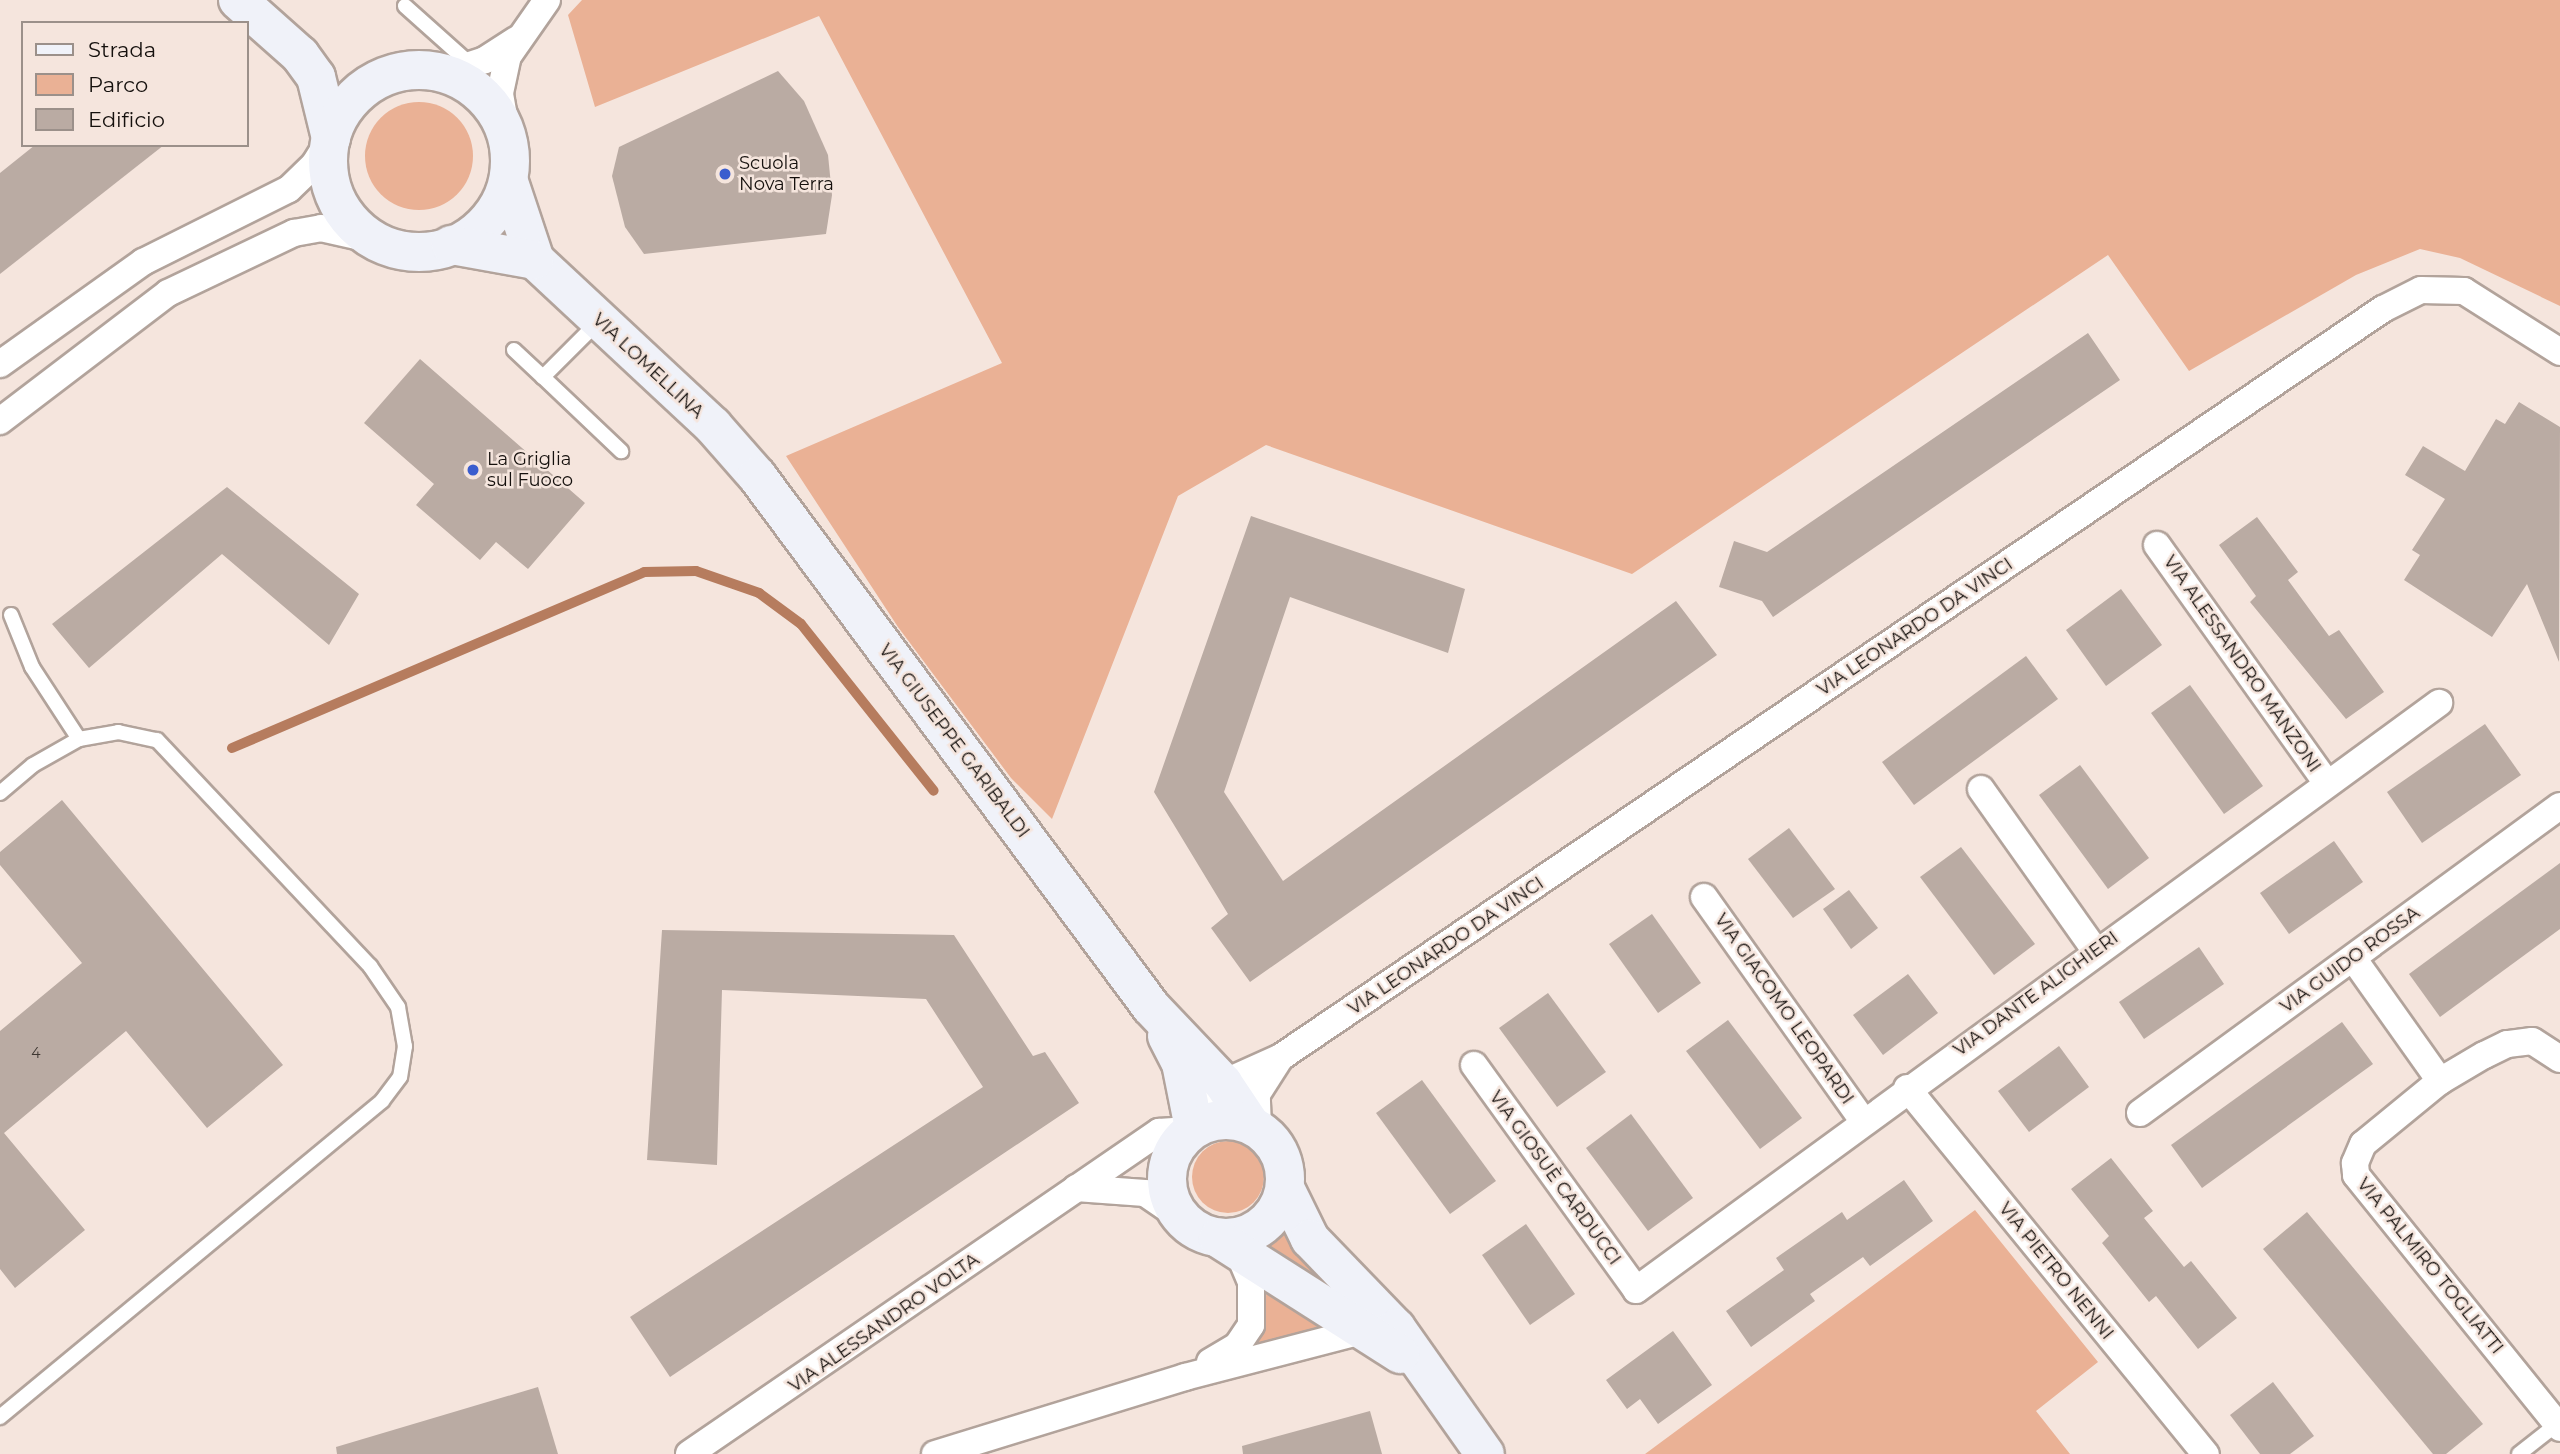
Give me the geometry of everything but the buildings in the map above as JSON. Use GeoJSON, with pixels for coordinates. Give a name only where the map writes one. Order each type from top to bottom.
{"type":"FeatureCollection","features":[{"type":"Feature","properties":{"kind":"main road"},"geometry":{"type":"LineString","coordinates":[[238,0],[300,55],[326,67],[393,74],[458,69],[506,128],[509,182],[482,223],[451,245],[421,253],[369,239],[336,200],[328,169],[331,138],[325,96],[300,55]]}},
{"type":"Feature","properties":{"kind":"main road"},"geometry":{"type":"LineString","coordinates":[[331,138],[356,95],[393,74]]}},
{"type":"Feature","properties":{"kind":"main road","name":"VIA LOMELLINA"},"geometry":{"type":"LineString","coordinates":[[509,182],[535,260],[713,426],[758,475]]}},
{"type":"Feature","properties":{"kind":"main road"},"geometry":{"type":"LineString","coordinates":[[451,245],[535,260]]}},
{"type":"Feature","properties":{"kind":"main road","name":"VIA GIUSEPPE GARIBALDI"},"geometry":{"type":"LineString","coordinates":[[758,475],[1151,1007],[1223,1083],[1255,1128]]}},
{"type":"Feature","properties":{"kind":"main road","name":"VIA GIUSEPPE GARIBALDI"},"geometry":{"type":"LineString","coordinates":[[1151,1007],[1181,1063],[1197,1127]]}},
{"type":"Feature","properties":{"kind":"main road"},"geometry":{"type":"LineString","coordinates":[[1422,1369],[1365,1330],[1180,1217],[1169,1192],[1168,1165],[1197,1127],[1230,1120],[1255,1128],[1284,1163],[1285,1188],[1310,1239],[1396,1328],[1422,1369],[1485,1454]]}},
{"type":"Feature","properties":{"kind":"main road"},"geometry":{"type":"LineString","coordinates":[[1228,1244],[1254,1232],[1269,1221],[1285,1188]]}},
{"type":"Feature","properties":{"kind":"street"},"geometry":{"type":"LineString","coordinates":[[506,128],[502,78],[508,56],[547,0]]}},
{"type":"Feature","properties":{"kind":"street"},"geometry":{"type":"LineString","coordinates":[[458,69],[523,35]]}},
{"type":"Feature","properties":{"kind":"street"},"geometry":{"type":"LineString","coordinates":[[0,364],[143,262],[289,189],[314,165],[331,138]]}},
{"type":"Feature","properties":{"kind":"street"},"geometry":{"type":"LineString","coordinates":[[0,421],[167,293],[294,233],[321,228],[369,239]]}},
{"type":"Feature","properties":{"kind":"street","name":"VIA LEONARDO DA VINCI"},"geometry":{"type":"LineString","coordinates":[[1281,1057],[2383,309],[2421,290],[2464,291],[2560,352]]}},
{"type":"Feature","properties":{"kind":"street","name":"VIA ALESSANDRO MANZONI"},"geometry":{"type":"LineString","coordinates":[[2157,545],[2326,782]]}},
{"type":"Feature","properties":{"kind":"street","name":"VIA DANTE ALIGHIERI"},"geometry":{"type":"LineString","coordinates":[[1636,1290],[2095,950],[2439,703]]}},
{"type":"Feature","properties":{"kind":"street"},"geometry":{"type":"LineString","coordinates":[[1981,789],[2095,950]]}},
{"type":"Feature","properties":{"kind":"street","name":"VIA GUIDO ROSSA"},"geometry":{"type":"LineString","coordinates":[[2140,1114],[2560,806]]}},
{"type":"Feature","properties":{"kind":"street","name":"VIA GIACOMO LEOPARDI"},"geometry":{"type":"LineString","coordinates":[[1704,897],[1863,1121]]}},
{"type":"Feature","properties":{"kind":"street"},"geometry":{"type":"LineString","coordinates":[[2353,958],[2440,1081]]}},
{"type":"Feature","properties":{"kind":"street","name":"VIA PALMIRO TOGLIATTI"},"geometry":{"type":"LineString","coordinates":[[2559,1426],[2357,1175],[2363,1144],[2440,1081],[2507,1044],[2532,1041],[2560,1059]]}},
{"type":"Feature","properties":{"kind":"street"},"geometry":{"type":"LineString","coordinates":[[1197,1127],[1223,1083],[1281,1057]]}},
{"type":"Feature","properties":{"kind":"street"},"geometry":{"type":"LineString","coordinates":[[1255,1128],[1257,1094],[1281,1057]]}},
{"type":"Feature","properties":{"kind":"street","name":"VIA GIOSUÈ CARDUCCI"},"geometry":{"type":"LineString","coordinates":[[1474,1065],[1636,1290]]}},
{"type":"Feature","properties":{"kind":"street","name":"VIA PIETRO NENNI"},"geometry":{"type":"LineString","coordinates":[[1907,1088],[2206,1454]]}},
{"type":"Feature","properties":{"kind":"street","name":"VIA ALESSANDRO VOLTA"},"geometry":{"type":"LineString","coordinates":[[689,1454],[1159,1132],[1197,1127]]}},
{"type":"Feature","properties":{"kind":"street"},"geometry":{"type":"LineString","coordinates":[[1076,1188],[1145,1193],[1180,1217]]}},
{"type":"Feature","properties":{"kind":"street"},"geometry":{"type":"LineString","coordinates":[[1185,1377],[1237,1346],[1251,1325],[1251,1282],[1228,1244]]}},
{"type":"Feature","properties":{"kind":"street"},"geometry":{"type":"LineString","coordinates":[[935,1454],[1185,1377],[1365,1330]]}},
{"type":"Feature","properties":{"kind":"lane"},"geometry":{"type":"LineString","coordinates":[[405,6],[458,69]]}},
{"type":"Feature","properties":{"kind":"lane"},"geometry":{"type":"LineString","coordinates":[[543,377],[599,321]]}},
{"type":"Feature","properties":{"kind":"lane"},"geometry":{"type":"LineString","coordinates":[[514,350],[621,451]]}},
{"type":"Feature","properties":{"kind":"lane"},"geometry":{"type":"LineString","coordinates":[[11,615],[32,667],[79,739]]}},
{"type":"Feature","properties":{"kind":"lane"},"geometry":{"type":"LineString","coordinates":[[0,793],[79,739],[118,732],[158,740],[370,966],[398,1007],[405,1046],[400,1077],[382,1101],[0,1417]]}},
{"type":"Feature","properties":{"kind":"lane"},"geometry":{"type":"LineString","coordinates":[[2519,1454],[2559,1426]]}},
{"type":"Feature","properties":{"kind":"green space"},"geometry":{"type":"Polygon","coordinates":[[[582,0],[2560,0],[2560,306],[2460,258],[2420,249],[2356,275],[2189,371],[2108,255],[1632,574],[1266,445],[1178,496],[1052,819],[1011,778],[898,627],[786,456],[1002,363],[819,16],[595,107],[568,15],[582,0]]]}},
{"type":"Feature","properties":{"kind":"green space"},"geometry":{"type":"Polygon","coordinates":[[[419,102],[440,106],[457,118],[469,135],[473,156],[469,177],[457,194],[440,206],[419,210],[398,206],[381,194],[369,177],[365,156],[369,135],[381,118],[398,106],[419,102]]]}},
{"type":"Feature","properties":{"kind":"green space"},"geometry":{"type":"Polygon","coordinates":[[[1228,1141],[1248,1147],[1258,1157],[1264,1177],[1258,1197],[1248,1207],[1228,1213],[1208,1207],[1198,1197],[1192,1177],[1198,1157],[1208,1147],[1228,1141]]]}},
{"type":"Feature","properties":{"kind":"green space"},"geometry":{"type":"Polygon","coordinates":[[[1975,1210],[2098,1362],[2036,1411],[2070,1454],[1645,1454],[1975,1210]]]}},
{"type":"Feature","properties":{"kind":"green space"},"geometry":{"type":"Polygon","coordinates":[[[1280,1221],[1362,1304],[1363,1308],[1253,1241],[1280,1221]]]}},
{"type":"Feature","properties":{"kind":"green space"},"geometry":{"type":"Polygon","coordinates":[[[1267,1283],[1333,1325],[1251,1349],[1264,1324],[1267,1283]]]}},
{"type":"Feature","properties":{"kind":"waterway"},"geometry":{"type":"LineString","coordinates":[[232,748],[644,572],[696,571],[759,593],[801,624],[934,791]]}},
{"type":"Feature","properties":{"kind":"place","name":"Scuola Nova Terra"},"geometry":{"type":"Point","coordinates":[725,174]}},
{"type":"Feature","properties":{"kind":"place","name":"La Griglia sul Fuoco"},"geometry":{"type":"Point","coordinates":[473,470]}}]}
